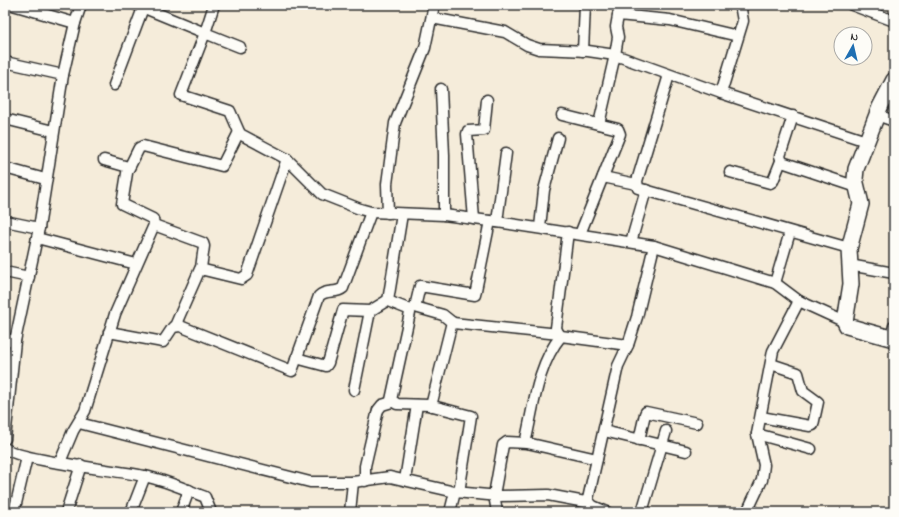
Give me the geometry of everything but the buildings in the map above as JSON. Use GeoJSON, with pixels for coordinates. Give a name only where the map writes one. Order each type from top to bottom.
{"type":"FeatureCollection","features":[{"type":"Feature","properties":{"kind":"street"},"geometry":{"type":"LineString","coordinates":[[13,5],[75,23]]}},
{"type":"Feature","properties":{"kind":"street"},"geometry":{"type":"LineString","coordinates":[[5,439],[7,396],[15,341],[38,233],[45,179],[63,75],[75,23],[81,5]]}},
{"type":"Feature","properties":{"kind":"street"},"geometry":{"type":"LineString","coordinates":[[214,5],[181,94],[230,110],[238,132],[287,159],[322,194],[372,212],[388,214],[444,215],[540,227],[654,246],[775,283],[799,301],[846,322],[847,326],[893,334]]}},
{"type":"Feature","properties":{"kind":"street"},"geometry":{"type":"LineString","coordinates":[[388,214],[388,184],[395,123],[425,48],[434,5]]}},
{"type":"Feature","properties":{"kind":"street"},"geometry":{"type":"LineString","coordinates":[[583,50],[585,5]]}},
{"type":"Feature","properties":{"kind":"street"},"geometry":{"type":"LineString","coordinates":[[720,93],[743,21],[741,10],[743,5]]}},
{"type":"Feature","properties":{"kind":"street"},"geometry":{"type":"LineString","coordinates":[[852,5],[894,21]]}},
{"type":"Feature","properties":{"kind":"street"},"geometry":{"type":"LineString","coordinates":[[114,85],[140,6],[240,47]]}},
{"type":"Feature","properties":{"kind":"street"},"geometry":{"type":"LineString","coordinates":[[599,124],[615,55],[619,10],[738,36]]}},
{"type":"Feature","properties":{"kind":"street"},"geometry":{"type":"LineString","coordinates":[[432,18],[505,32],[527,45],[539,49],[583,50],[615,55],[720,93],[866,141]]}},
{"type":"Feature","properties":{"kind":"street"},"geometry":{"type":"LineString","coordinates":[[5,62],[63,75]]}},
{"type":"Feature","properties":{"kind":"street"},"geometry":{"type":"LineString","coordinates":[[636,184],[669,75]]}},
{"type":"Feature","properties":{"kind":"street"},"geometry":{"type":"LineString","coordinates":[[846,322],[852,284],[849,248],[861,204],[855,179],[856,169],[877,115],[894,80]]}},
{"type":"Feature","properties":{"kind":"street"},"geometry":{"type":"LineString","coordinates":[[441,89],[444,155],[444,215]]}},
{"type":"Feature","properties":{"kind":"street"},"geometry":{"type":"LineString","coordinates":[[474,219],[467,134],[468,131],[484,130],[487,100]]}},
{"type":"Feature","properties":{"kind":"street"},"geometry":{"type":"LineString","coordinates":[[562,115],[618,129],[620,134],[580,234]]}},
{"type":"Feature","properties":{"kind":"street"},"geometry":{"type":"LineString","coordinates":[[877,115],[894,121]]}},
{"type":"Feature","properties":{"kind":"street"},"geometry":{"type":"LineString","coordinates":[[730,172],[770,183],[773,181],[793,116]]}},
{"type":"Feature","properties":{"kind":"street"},"geometry":{"type":"LineString","coordinates":[[5,120],[53,131]]}},
{"type":"Feature","properties":{"kind":"street"},"geometry":{"type":"LineString","coordinates":[[60,462],[73,431],[85,411],[116,309],[154,225],[153,219],[122,204],[129,168],[139,148],[143,146],[222,166],[238,132]]}},
{"type":"Feature","properties":{"kind":"street"},"geometry":{"type":"LineString","coordinates":[[540,227],[544,190],[558,138]]}},
{"type":"Feature","properties":{"kind":"street"},"geometry":{"type":"LineString","coordinates":[[506,153],[493,221],[475,295],[423,286],[419,287],[415,307],[440,314],[452,322],[563,335],[628,345]]}},
{"type":"Feature","properties":{"kind":"street"},"geometry":{"type":"LineString","coordinates":[[201,268],[241,279],[246,277],[287,159]]}},
{"type":"Feature","properties":{"kind":"street"},"geometry":{"type":"LineString","coordinates":[[104,160],[129,168]]}},
{"type":"Feature","properties":{"kind":"street"},"geometry":{"type":"LineString","coordinates":[[780,161],[787,165],[857,187]]}},
{"type":"Feature","properties":{"kind":"street"},"geometry":{"type":"LineString","coordinates":[[5,168],[45,179]]}},
{"type":"Feature","properties":{"kind":"street"},"geometry":{"type":"LineString","coordinates":[[603,177],[636,184],[639,188],[849,248]]}},
{"type":"Feature","properties":{"kind":"street"},"geometry":{"type":"LineString","coordinates":[[631,242],[646,190]]}},
{"type":"Feature","properties":{"kind":"street"},"geometry":{"type":"LineString","coordinates":[[175,326],[180,326],[292,371],[319,296],[323,292],[340,291],[343,288],[372,212]]}},
{"type":"Feature","properties":{"kind":"street"},"geometry":{"type":"LineString","coordinates":[[388,300],[402,214]]}},
{"type":"Feature","properties":{"kind":"street"},"geometry":{"type":"LineString","coordinates":[[5,220],[38,233],[136,264]]}},
{"type":"Feature","properties":{"kind":"street"},"geometry":{"type":"LineString","coordinates":[[109,332],[163,342],[175,326],[201,268],[204,246],[203,243],[154,225]]}},
{"type":"Feature","properties":{"kind":"street"},"geometry":{"type":"LineString","coordinates":[[527,442],[526,439],[542,372],[547,358],[559,335],[556,326],[568,232]]}},
{"type":"Feature","properties":{"kind":"street"},"geometry":{"type":"LineString","coordinates":[[775,283],[790,232]]}},
{"type":"Feature","properties":{"kind":"street"},"geometry":{"type":"LineString","coordinates":[[588,505],[619,362],[628,345],[637,317],[654,246]]}},
{"type":"Feature","properties":{"kind":"street"},"geometry":{"type":"LineString","coordinates":[[850,264],[894,273]]}},
{"type":"Feature","properties":{"kind":"street"},"geometry":{"type":"LineString","coordinates":[[5,272],[29,277]]}},
{"type":"Feature","properties":{"kind":"street"},"geometry":{"type":"LineString","coordinates":[[296,358],[326,366],[343,310],[370,310],[388,300]]}},
{"type":"Feature","properties":{"kind":"street"},"geometry":{"type":"LineString","coordinates":[[388,300],[390,303],[408,309],[410,312],[392,402]]}},
{"type":"Feature","properties":{"kind":"street"},"geometry":{"type":"LineString","coordinates":[[751,511],[762,480],[764,465],[757,434],[773,351],[799,301]]}},
{"type":"Feature","properties":{"kind":"street"},"geometry":{"type":"LineString","coordinates":[[354,390],[370,310]]}},
{"type":"Feature","properties":{"kind":"street"},"geometry":{"type":"LineString","coordinates":[[431,406],[452,322]]}},
{"type":"Feature","properties":{"kind":"street"},"geometry":{"type":"LineString","coordinates":[[5,339],[15,341]]}},
{"type":"Feature","properties":{"kind":"street"},"geometry":{"type":"LineString","coordinates":[[761,416],[810,426],[813,424],[818,402],[802,389],[798,373],[771,364]]}},
{"type":"Feature","properties":{"kind":"street"},"geometry":{"type":"LineString","coordinates":[[365,481],[365,463],[378,410],[382,405],[392,402],[397,404],[431,406],[469,414],[472,418],[457,492],[450,512]]}},
{"type":"Feature","properties":{"kind":"street"},"geometry":{"type":"LineString","coordinates":[[405,480],[417,405]]}},
{"type":"Feature","properties":{"kind":"street"},"geometry":{"type":"LineString","coordinates":[[639,440],[644,414],[646,412],[697,423]]}},
{"type":"Feature","properties":{"kind":"street"},"geometry":{"type":"LineString","coordinates":[[79,423],[310,482],[352,482],[390,477],[457,492],[494,495],[548,496],[585,502],[588,505],[607,512]]}},
{"type":"Feature","properties":{"kind":"street"},"geometry":{"type":"LineString","coordinates":[[604,431],[686,451]]}},
{"type":"Feature","properties":{"kind":"street"},"geometry":{"type":"LineString","coordinates":[[642,512],[666,431]]}},
{"type":"Feature","properties":{"kind":"street"},"geometry":{"type":"LineString","coordinates":[[757,434],[811,449]]}},
{"type":"Feature","properties":{"kind":"street"},"geometry":{"type":"LineString","coordinates":[[497,512],[494,495],[503,443],[527,442],[598,459]]}},
{"type":"Feature","properties":{"kind":"street"},"geometry":{"type":"LineString","coordinates":[[5,448],[27,457],[145,476],[189,490],[206,498],[212,512]]}},
{"type":"Feature","properties":{"kind":"street"},"geometry":{"type":"LineString","coordinates":[[14,512],[27,457]]}},
{"type":"Feature","properties":{"kind":"street"},"geometry":{"type":"LineString","coordinates":[[66,512],[81,465]]}},
{"type":"Feature","properties":{"kind":"street"},"geometry":{"type":"LineString","coordinates":[[131,512],[145,476]]}},
{"type":"Feature","properties":{"kind":"street"},"geometry":{"type":"LineString","coordinates":[[350,512],[352,482]]}},
{"type":"Feature","properties":{"kind":"street"},"geometry":{"type":"LineString","coordinates":[[181,512],[189,490]]}}]}
